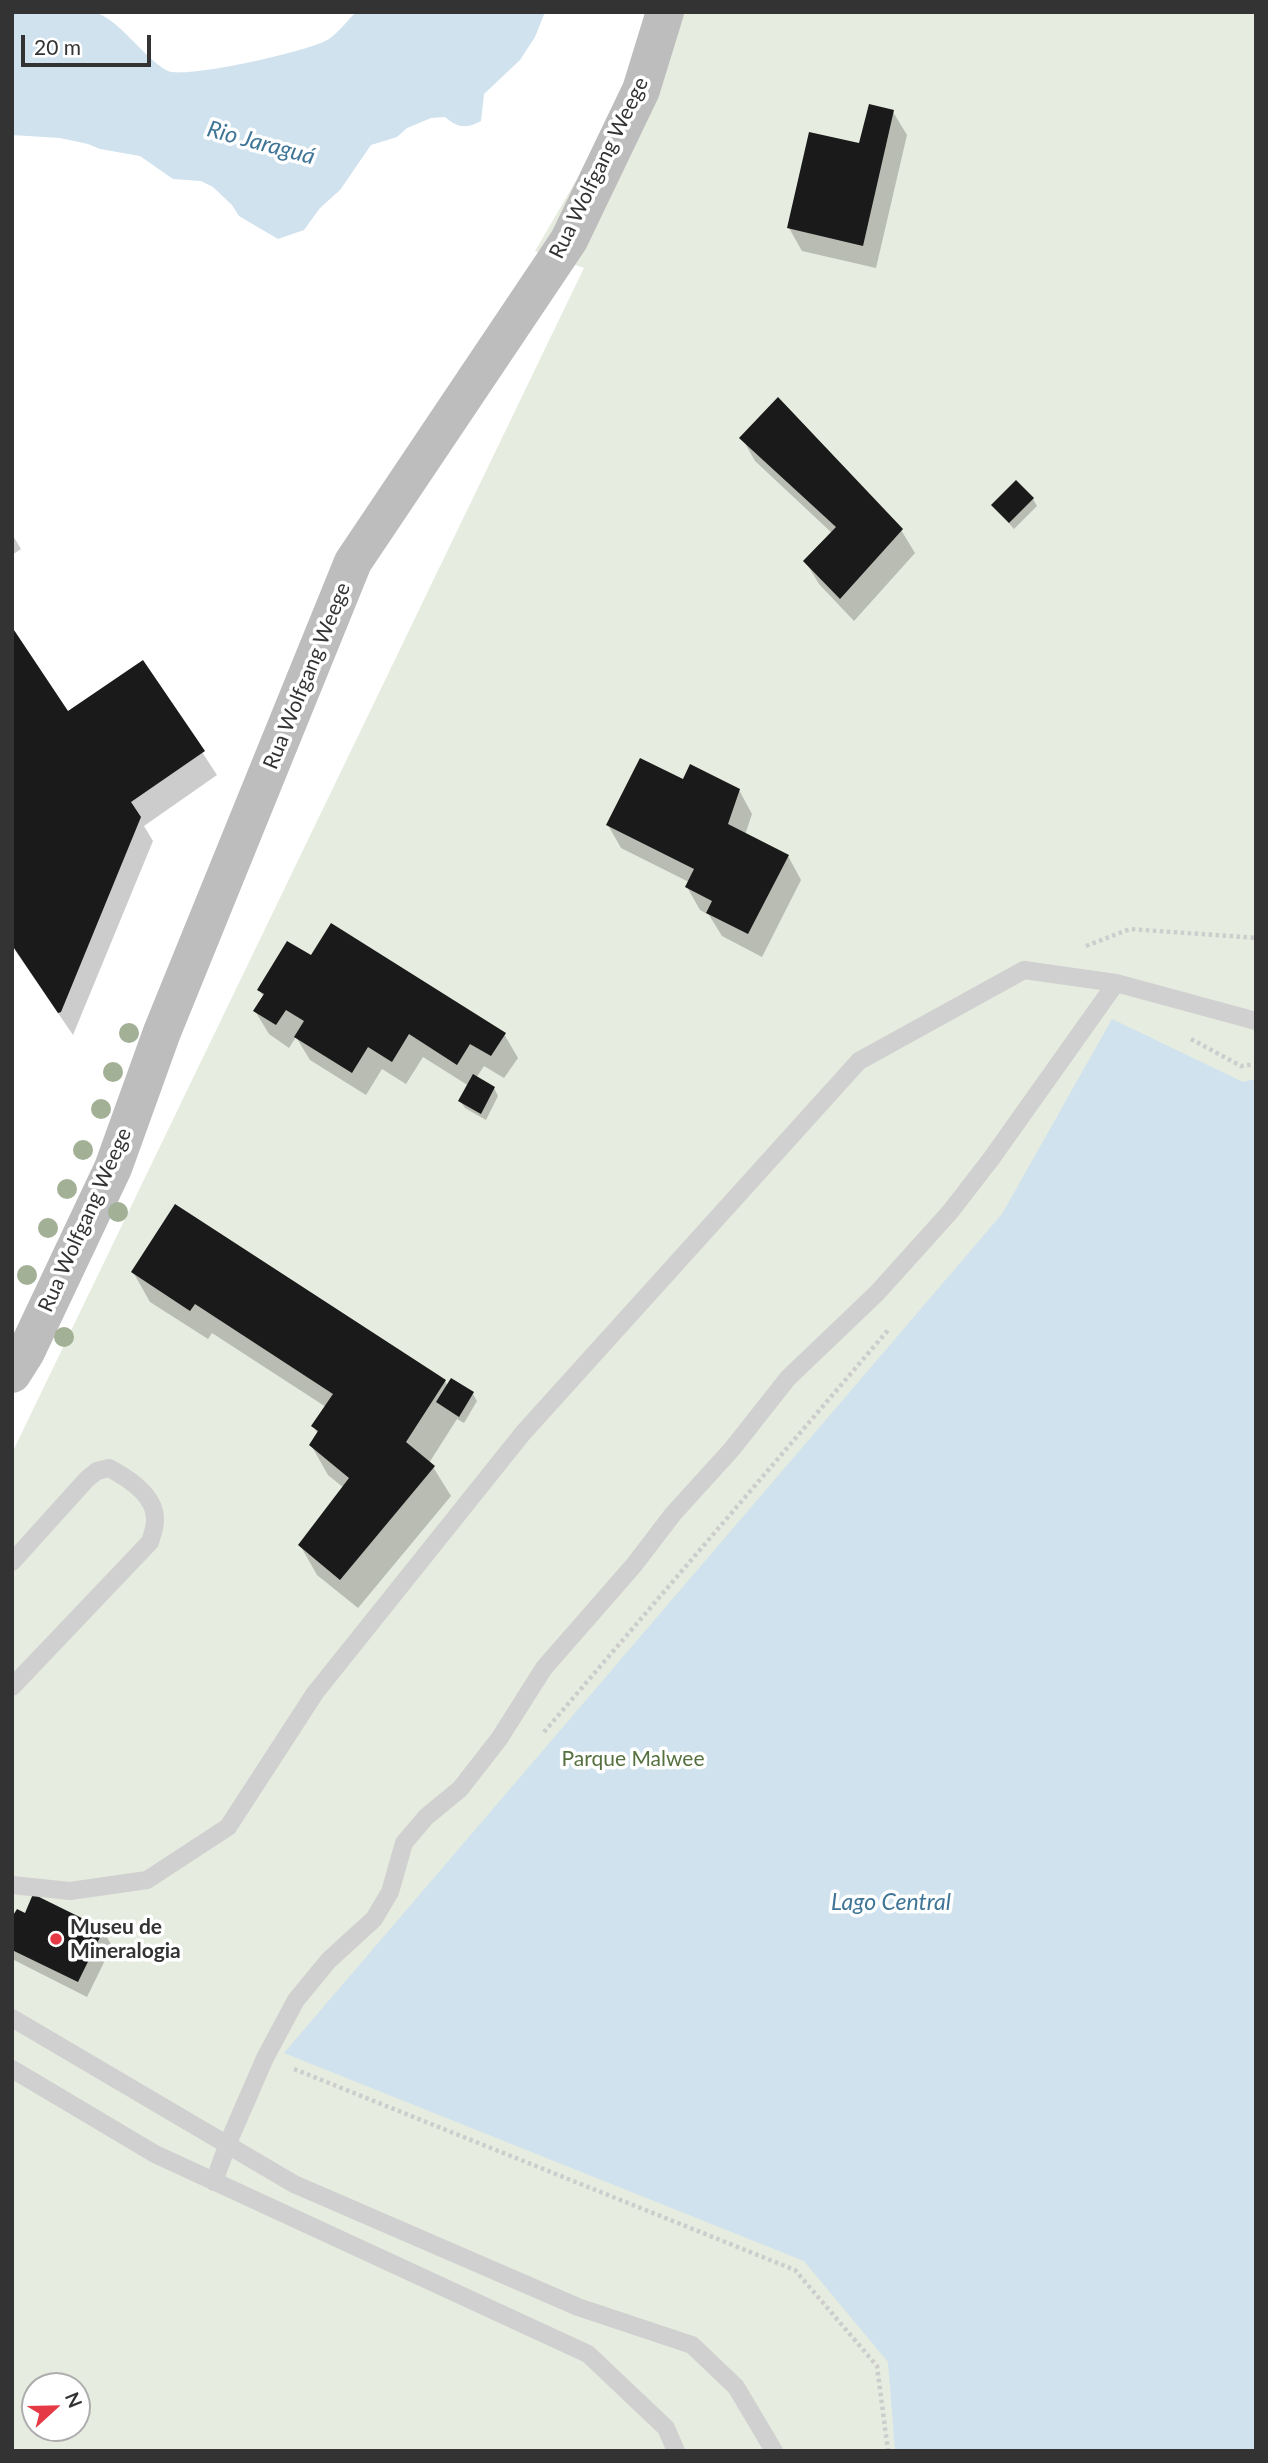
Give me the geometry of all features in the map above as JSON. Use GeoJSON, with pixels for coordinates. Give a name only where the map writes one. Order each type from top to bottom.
{"type":"FeatureCollection","features":[{"type":"Feature","properties":{"kind":"street","name":"Rua Wolfgang Weege"},"geometry":{"type":"LineString","coordinates":[[12,1374],[26,1352],[113,1168],[162,1032],[353,562],[569,240],[641,90],[665,12]]}},
{"type":"Feature","properties":{"kind":"lane"},"geometry":{"type":"LineString","coordinates":[[12,1885],[70,1891],[146,1881],[228,1828],[315,1693],[523,1433],[859,1061],[1024,970],[1116,983],[1256,1021]]}},
{"type":"Feature","properties":{"kind":"lane"},"geometry":{"type":"LineString","coordinates":[[214,2182],[265,2058],[296,2000],[328,1960],[374,1919],[390,1892],[404,1843],[426,1816],[460,1789],[499,1739],[544,1668],[617,1585],[673,1514],[732,1449],[789,1378],[877,1293],[950,1212],[1116,983]]}},
{"type":"Feature","properties":{"kind":"lane"},"geometry":{"type":"LineString","coordinates":[[12,1562],[97,1471],[109,1468],[121,1474],[148,1498],[153,1508],[155,1519],[150,1542],[12,1687]]}},
{"type":"Feature","properties":{"kind":"lane"},"geometry":{"type":"LineString","coordinates":[[12,2018],[306,2189],[578,2307],[691,2345],[736,2387],[774,2451]]}},
{"type":"Feature","properties":{"kind":"lane"},"geometry":{"type":"LineString","coordinates":[[12,2069],[155,2154],[588,2354],[666,2428],[676,2451]]}},
{"type":"Feature","properties":{"kind":"path"},"geometry":{"type":"LineString","coordinates":[[1083,947],[1130,929],[1256,938]]}},
{"type":"Feature","properties":{"kind":"path"},"geometry":{"type":"LineString","coordinates":[[1183,1034],[1241,1066],[1256,1064]]}},
{"type":"Feature","properties":{"kind":"path"},"geometry":{"type":"LineString","coordinates":[[536,1741],[897,1320]]}},
{"type":"Feature","properties":{"kind":"path"},"geometry":{"type":"LineString","coordinates":[[265,2058],[795,2270],[877,2366],[888,2451]]}},
{"type":"Feature","properties":{"kind":"green space","name":"Parque Malwee"},"geometry":{"type":"Polygon","coordinates":[[[656,12],[1256,12],[1256,2451],[12,2451],[12,1453],[584,268],[535,251],[640,71],[656,12]]]}},
{"type":"Feature","properties":{"kind":"water","name":"Rio Jaraguá"},"geometry":{"type":"Polygon","coordinates":[[[74,10],[102,15],[159,65],[168,71],[179,72],[222,68],[318,44],[333,36],[356,12],[545,12],[535,37],[520,60],[484,94],[481,121],[462,126],[445,117],[431,118],[407,128],[397,137],[371,145],[340,190],[320,208],[304,230],[278,239],[239,216],[232,205],[213,187],[201,181],[173,179],[140,156],[60,138],[12,135],[12,12],[74,10]]]}},
{"type":"Feature","properties":{"kind":"water","name":"Lago Central"},"geometry":{"type":"Polygon","coordinates":[[[1112,1019],[1243,1082],[1256,1079],[1256,2451],[895,2451],[888,2362],[804,2261],[284,2053],[1002,1214],[1112,1019]]]}},
{"type":"Feature","properties":{"kind":"building"},"geometry":{"type":"Polygon","coordinates":[[[869,104],[894,110],[863,246],[787,228],[809,132],[859,143],[869,104]]]}},
{"type":"Feature","properties":{"kind":"building"},"geometry":{"type":"Polygon","coordinates":[[[778,397],[903,529],[840,599],[803,561],[836,527],[739,438],[778,397]]]}},
{"type":"Feature","properties":{"kind":"building"},"geometry":{"type":"Polygon","coordinates":[[[1016,480],[1034,498],[1009,523],[991,505],[1016,480]]]}},
{"type":"Feature","properties":{"kind":"building"},"geometry":{"type":"Polygon","coordinates":[[[12,627],[68,711],[143,660],[205,751],[131,802],[141,817],[61,1012],[58,1013],[12,945],[12,627]]]}},
{"type":"Feature","properties":{"kind":"building"},"geometry":{"type":"Polygon","coordinates":[[[640,758],[683,779],[690,764],[740,789],[728,824],[789,855],[748,934],[706,913],[712,901],[685,887],[694,869],[606,825],[640,758]]]}},
{"type":"Feature","properties":{"kind":"building"},"geometry":{"type":"Polygon","coordinates":[[[331,923],[506,1033],[491,1056],[470,1044],[457,1065],[409,1034],[392,1062],[368,1047],[352,1073],[294,1037],[304,1021],[286,1010],[276,1025],[253,1011],[264,994],[257,990],[287,941],[311,955],[331,923]]]}},
{"type":"Feature","properties":{"kind":"building"},"geometry":{"type":"Polygon","coordinates":[[[473,1074],[495,1087],[481,1114],[458,1101],[473,1074]]]}},
{"type":"Feature","properties":{"kind":"building"},"geometry":{"type":"Polygon","coordinates":[[[175,1204],[446,1380],[406,1442],[435,1466],[340,1580],[298,1545],[349,1478],[309,1445],[318,1431],[311,1426],[333,1394],[195,1304],[190,1311],[131,1272],[175,1204]]]}},
{"type":"Feature","properties":{"kind":"building"},"geometry":{"type":"Polygon","coordinates":[[[451,1378],[474,1392],[459,1417],[436,1402],[451,1378]]]}},
{"type":"Feature","properties":{"kind":"building","name":"Museu de Mineralogia"},"geometry":{"type":"Polygon","coordinates":[[[33,1894],[104,1929],[78,1982],[12,1950],[12,1917],[17,1909],[25,1913],[33,1894]]]}},
{"type":"Feature","properties":{"kind":"place","name":"Museu de Mineralogia"},"geometry":{"type":"Point","coordinates":[56,1939]}}]}
